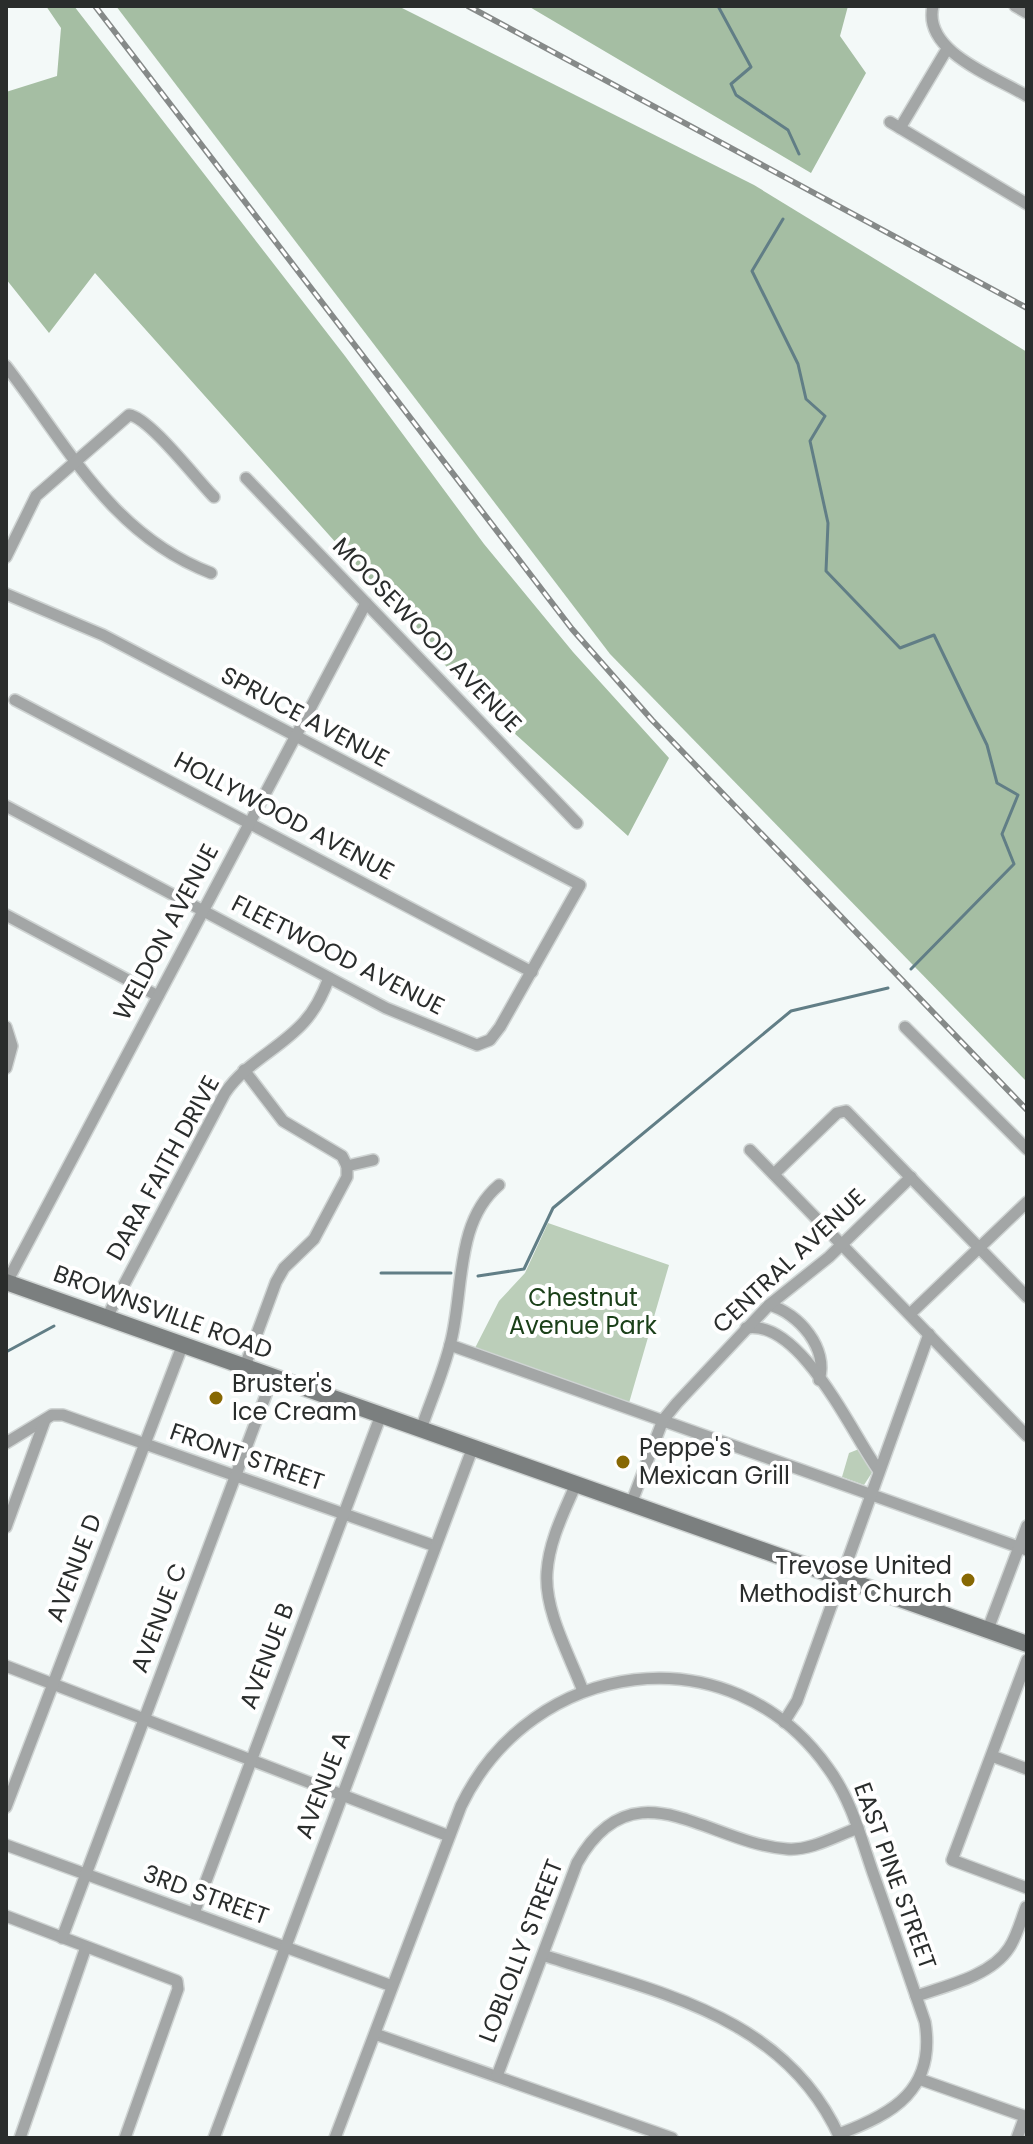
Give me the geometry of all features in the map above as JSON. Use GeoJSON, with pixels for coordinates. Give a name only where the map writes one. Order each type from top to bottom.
{"type":"FeatureCollection","features":[{"type":"Feature","properties":{"kind":"street"},"geometry":{"type":"LineString","coordinates":[[933,6],[933,29],[947,49],[1027,96]]}},
{"type":"Feature","properties":{"kind":"street"},"geometry":{"type":"LineString","coordinates":[[1015,6],[1027,13]]}},
{"type":"Feature","properties":{"kind":"street"},"geometry":{"type":"LineString","coordinates":[[947,49],[895,125],[1027,204]]}},
{"type":"Feature","properties":{"kind":"street"},"geometry":{"type":"LineString","coordinates":[[6,366],[111,504],[145,539],[175,558],[211,573]]}},
{"type":"Feature","properties":{"kind":"street"},"geometry":{"type":"LineString","coordinates":[[6,557],[29,505],[75,459],[129,415],[138,417],[214,497]]}},
{"type":"Feature","properties":{"kind":"street","name":"MOOSEWOOD AVENUE"},"geometry":{"type":"LineString","coordinates":[[246,478],[577,823]]}},
{"type":"Feature","properties":{"kind":"street","name":"SPRUCE AVENUE"},"geometry":{"type":"LineString","coordinates":[[6,594],[103,635],[580,885],[532,972]]}},
{"type":"Feature","properties":{"kind":"street","name":"WELDON AVENUE"},"geometry":{"type":"LineString","coordinates":[[7,1282],[366,603]]}},
{"type":"Feature","properties":{"kind":"street","name":"HOLLYWOOD AVENUE"},"geometry":{"type":"LineString","coordinates":[[15,700],[532,972]]}},
{"type":"Feature","properties":{"kind":"street","name":"FLEETWOOD AVENUE"},"geometry":{"type":"LineString","coordinates":[[6,806],[410,1020],[472,1044],[484,1044],[500,1027],[532,972]]}},
{"type":"Feature","properties":{"kind":"street"},"geometry":{"type":"LineString","coordinates":[[6,915],[158,996]]}},
{"type":"Feature","properties":{"kind":"street","name":"DARA FAITH DRIVE"},"geometry":{"type":"LineString","coordinates":[[107,1317],[225,1093],[244,1070],[303,1023],[319,1002],[329,978]]}},
{"type":"Feature","properties":{"kind":"street"},"geometry":{"type":"LineString","coordinates":[[6,1027],[12,1046],[6,1068]]}},
{"type":"Feature","properties":{"kind":"street"},"geometry":{"type":"LineString","coordinates":[[905,1027],[1027,1149]]}},
{"type":"Feature","properties":{"kind":"street"},"geometry":{"type":"LineString","coordinates":[[244,1070],[283,1121],[342,1156],[347,1166],[347,1177],[314,1239],[284,1268],[276,1282],[245,1366]]}},
{"type":"Feature","properties":{"kind":"street"},"geometry":{"type":"LineString","coordinates":[[774,1174],[837,1113],[846,1111],[1027,1297]]}},
{"type":"Feature","properties":{"kind":"street"},"geometry":{"type":"LineString","coordinates":[[750,1150],[1027,1436]]}},
{"type":"Feature","properties":{"kind":"street"},"geometry":{"type":"LineString","coordinates":[[347,1166],[373,1160]]}},
{"type":"Feature","properties":{"kind":"street","name":"CENTRAL AVENUE"},"geometry":{"type":"LineString","coordinates":[[631,1504],[663,1420],[769,1305],[842,1244],[911,1177]]}},
{"type":"Feature","properties":{"kind":"street"},"geometry":{"type":"LineString","coordinates":[[421,1429],[450,1345],[472,1220],[483,1199],[499,1185]]}},
{"type":"Feature","properties":{"kind":"street"},"geometry":{"type":"LineString","coordinates":[[910,1314],[1027,1202]]}},
{"type":"Feature","properties":{"kind":"street","name":"BROWNSVILLE ROAD"},"geometry":{"type":"LineString","coordinates":[[7,1282],[1027,1644]]}},
{"type":"Feature","properties":{"kind":"street"},"geometry":{"type":"LineString","coordinates":[[769,1305],[780,1308],[817,1344],[823,1360],[819,1380]]}},
{"type":"Feature","properties":{"kind":"street"},"geometry":{"type":"LineString","coordinates":[[746,1328],[756,1326],[787,1343],[805,1359],[849,1418],[862,1448],[879,1471]]}},
{"type":"Feature","properties":{"kind":"street"},"geometry":{"type":"LineString","coordinates":[[784,1722],[797,1701],[929,1334]]}},
{"type":"Feature","properties":{"kind":"street","name":"AVENUE D"},"geometry":{"type":"LineString","coordinates":[[6,1807],[183,1344]]}},
{"type":"Feature","properties":{"kind":"street"},"geometry":{"type":"LineString","coordinates":[[450,1345],[1023,1548]]}},
{"type":"Feature","properties":{"kind":"street","name":"AVENUE C"},"geometry":{"type":"LineString","coordinates":[[62,1938],[273,1376]]}},
{"type":"Feature","properties":{"kind":"street","name":"FRONT STREET"},"geometry":{"type":"LineString","coordinates":[[45,1420],[63,1415],[435,1546]]}},
{"type":"Feature","properties":{"kind":"street","name":"AVENUE B"},"geometry":{"type":"LineString","coordinates":[[194,1913],[381,1415]]}},
{"type":"Feature","properties":{"kind":"street"},"geometry":{"type":"LineString","coordinates":[[6,1443],[45,1420]]}},
{"type":"Feature","properties":{"kind":"street"},"geometry":{"type":"LineString","coordinates":[[6,1527],[45,1420]]}},
{"type":"Feature","properties":{"kind":"street","name":"AVENUE A"},"geometry":{"type":"LineString","coordinates":[[214,2138],[473,1447]]}},
{"type":"Feature","properties":{"kind":"street"},"geometry":{"type":"LineString","coordinates":[[576,1484],[552,1544],[547,1580],[583,1691]]}},
{"type":"Feature","properties":{"kind":"street"},"geometry":{"type":"LineString","coordinates":[[988,1629],[1023,1548],[1027,1526]]}},
{"type":"Feature","properties":{"kind":"street"},"geometry":{"type":"LineString","coordinates":[[1027,1660],[952,1860],[1027,1888]]}},
{"type":"Feature","properties":{"kind":"street"},"geometry":{"type":"LineString","coordinates":[[6,1666],[344,1793],[449,1836]]}},
{"type":"Feature","properties":{"kind":"street","name":"EAST PINE STREET"},"geometry":{"type":"LineString","coordinates":[[335,2138],[470,1787],[498,1748],[541,1711],[583,1691],[633,1679],[686,1680],[737,1694],[784,1722],[826,1765],[845,1795],[858,1828],[916,1996],[927,2036],[919,2079]]}},
{"type":"Feature","properties":{"kind":"street"},"geometry":{"type":"LineString","coordinates":[[992,1756],[1027,1769]]}},
{"type":"Feature","properties":{"kind":"street","name":"LOBLOLLY STREET"},"geometry":{"type":"LineString","coordinates":[[497,2076],[584,1851],[600,1832],[621,1818],[646,1811],[664,1812],[789,1849],[803,1848],[858,1828]]}},
{"type":"Feature","properties":{"kind":"street","name":"3RD STREET"},"geometry":{"type":"LineString","coordinates":[[6,1845],[392,1986]]}},
{"type":"Feature","properties":{"kind":"street"},"geometry":{"type":"LineString","coordinates":[[916,1996],[967,1977],[996,1962],[1011,1945],[1026,1907]]}},
{"type":"Feature","properties":{"kind":"street"},"geometry":{"type":"LineString","coordinates":[[6,1916],[177,1981],[178,1989],[125,2138]]}},
{"type":"Feature","properties":{"kind":"street"},"geometry":{"type":"LineString","coordinates":[[20,2138],[86,1947]]}},
{"type":"Feature","properties":{"kind":"street"},"geometry":{"type":"LineString","coordinates":[[543,1955],[668,1996],[749,2031],[803,2077],[840,2136],[892,2110],[919,2079],[1026,2116],[1017,2138]]}},
{"type":"Feature","properties":{"kind":"street"},"geometry":{"type":"LineString","coordinates":[[375,2034],[672,2138]]}},
{"type":"Feature","properties":{"kind":"green space"},"geometry":{"type":"Polygon","coordinates":[[[46,6],[74,6],[345,356],[484,544],[573,652],[669,758],[628,836],[471,694],[95,273],[49,333],[6,279],[6,92],[57,76],[61,28],[46,6]]]}},
{"type":"Feature","properties":{"kind":"green space"},"geometry":{"type":"Polygon","coordinates":[[[116,6],[398,6],[754,185],[1027,352],[1027,1082],[610,654],[116,6]]]}},
{"type":"Feature","properties":{"kind":"green space"},"geometry":{"type":"Polygon","coordinates":[[[528,6],[848,6],[840,36],[866,73],[811,173],[528,6]]]}},
{"type":"Feature","properties":{"kind":"green space","name":"Chestnut Avenue Park"},"geometry":{"type":"Polygon","coordinates":[[[548,1223],[669,1265],[629,1403],[475,1348],[499,1301],[525,1273],[548,1223]]]}},
{"type":"Feature","properties":{"kind":"green space"},"geometry":{"type":"Polygon","coordinates":[[[859,1449],[873,1471],[864,1485],[842,1477],[849,1453],[859,1449]]]}},
{"type":"Feature","properties":{"kind":"waterway"},"geometry":{"type":"LineString","coordinates":[[718,6],[751,67],[731,84],[736,95],[788,130],[799,154]]}},
{"type":"Feature","properties":{"kind":"waterway"},"geometry":{"type":"LineString","coordinates":[[783,219],[752,271],[798,364],[806,399],[825,416],[810,441],[828,523],[826,571],[900,648],[934,635],[987,745],[997,783],[1018,795],[1002,834],[1014,864],[911,969]]}},
{"type":"Feature","properties":{"kind":"waterway"},"geometry":{"type":"LineString","coordinates":[[478,1276],[524,1269],[553,1208],[791,1011],[888,988]]}},
{"type":"Feature","properties":{"kind":"waterway"},"geometry":{"type":"LineString","coordinates":[[381,1273],[451,1273]]}},
{"type":"Feature","properties":{"kind":"waterway"},"geometry":{"type":"LineString","coordinates":[[6,1352],[54,1326]]}},
{"type":"Feature","properties":{"kind":"railway"},"geometry":{"type":"LineString","coordinates":[[95,6],[572,629],[652,720],[1027,1110]]}},
{"type":"Feature","properties":{"kind":"railway"},"geometry":{"type":"LineString","coordinates":[[468,6],[1027,308]]}},
{"type":"Feature","properties":{"kind":"place","name":"Bruster's Ice Cream"},"geometry":{"type":"Point","coordinates":[216,1398]}},
{"type":"Feature","properties":{"kind":"place","name":"Peppe's Mexican Grill"},"geometry":{"type":"Point","coordinates":[623,1462]}},
{"type":"Feature","properties":{"kind":"place","name":"Trevose United Methodist Church"},"geometry":{"type":"Point","coordinates":[968,1580]}}]}
